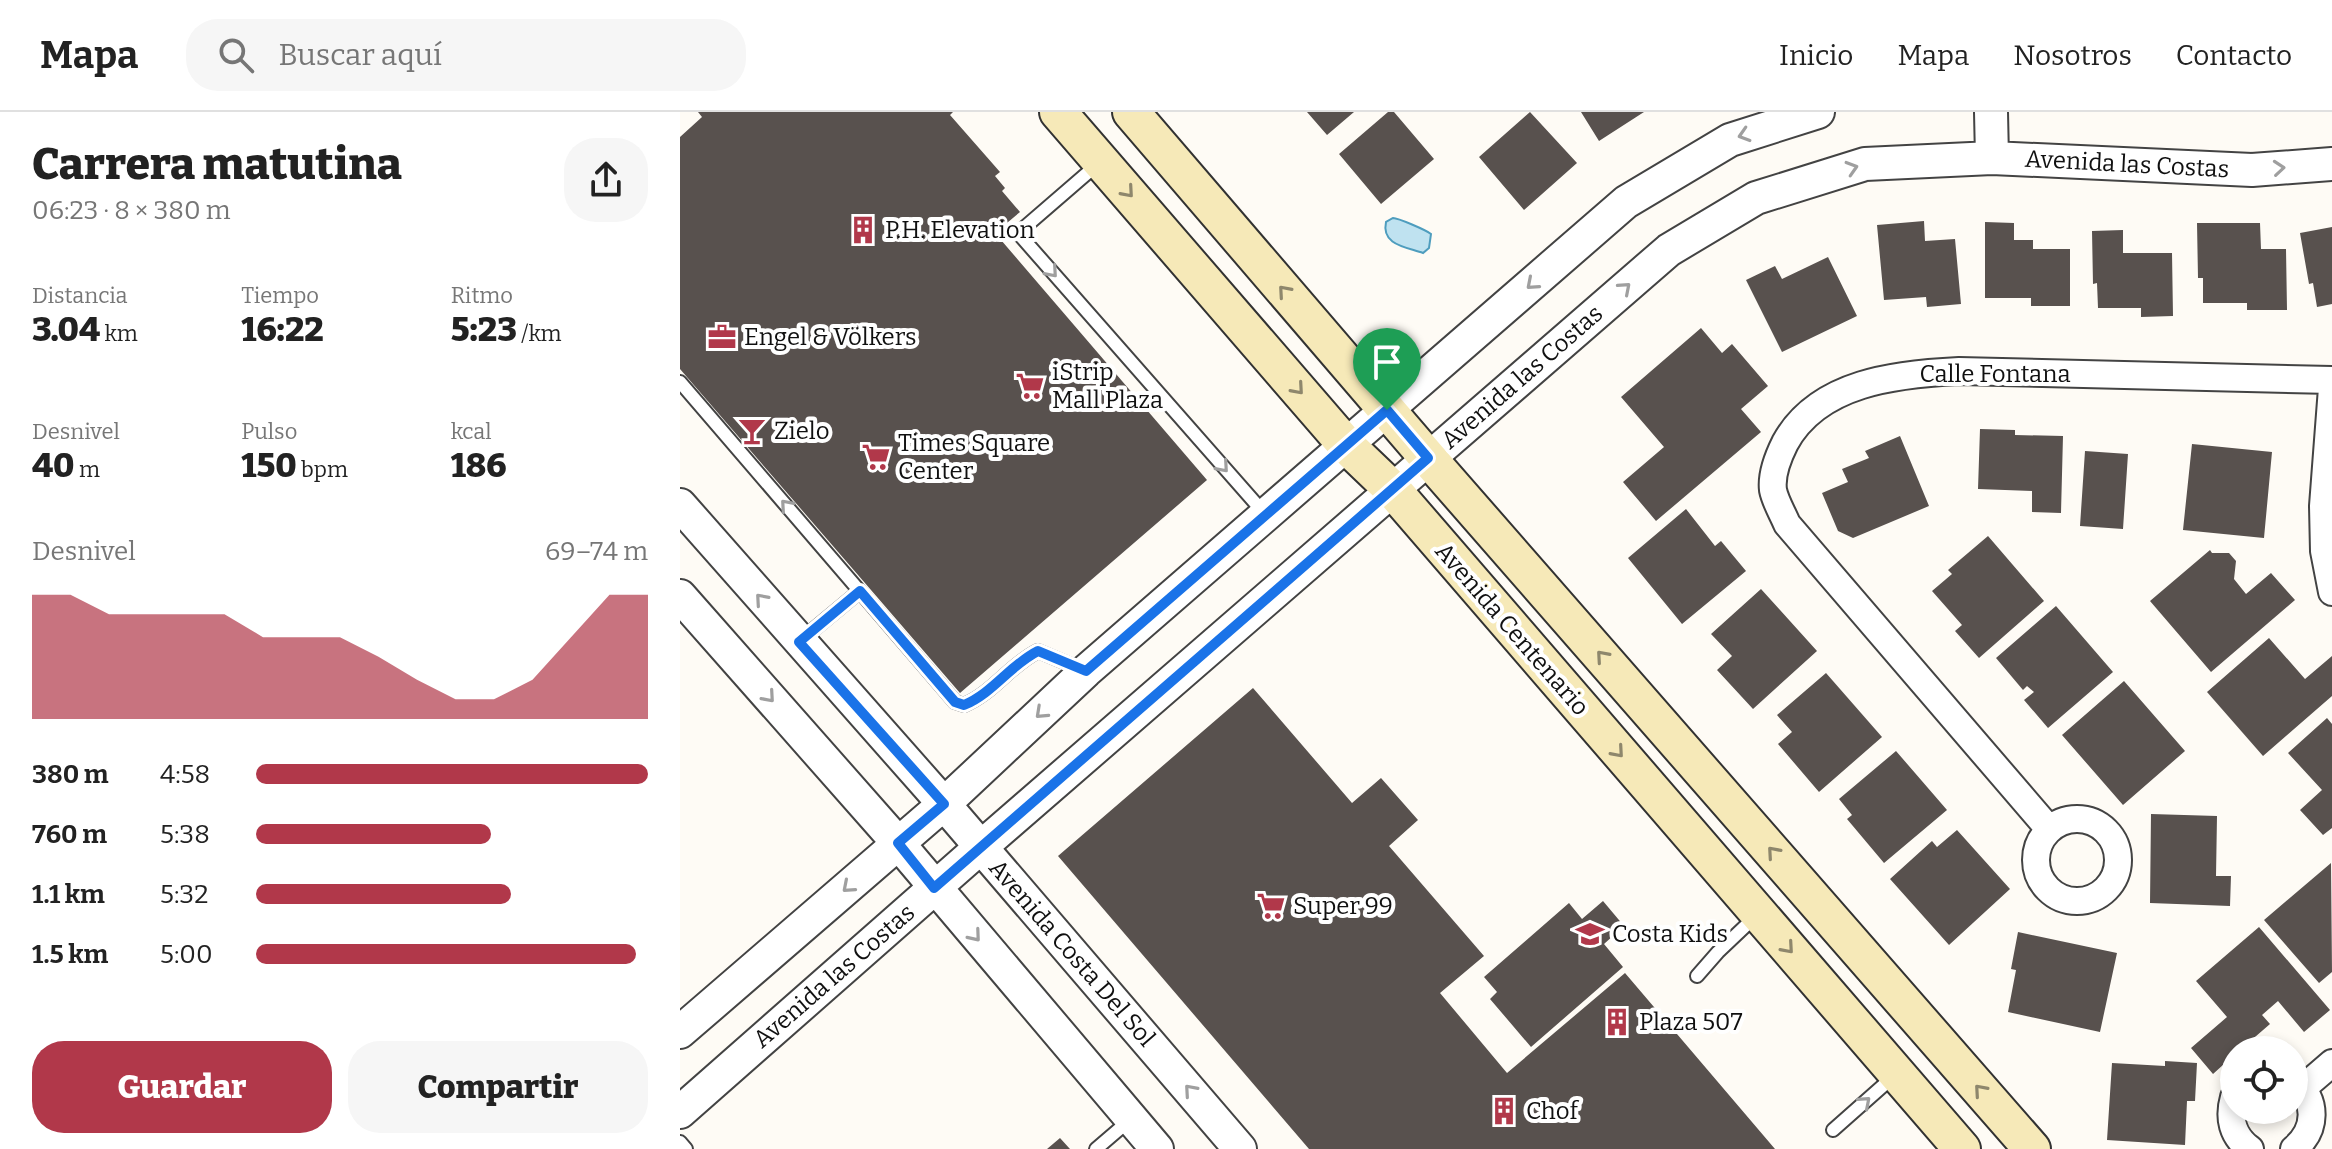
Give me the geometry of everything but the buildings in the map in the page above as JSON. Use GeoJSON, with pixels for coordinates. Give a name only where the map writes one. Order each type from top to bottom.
{"type":"FeatureCollection","features":[{"type":"Feature","properties":{"kind":"main road","name":"Avenida Centenario"},"geometry":{"type":"LineString","coordinates":[[1058,112],[1346,445],[1392,489],[1897,1074],[1952,1142]]}},
{"type":"Feature","properties":{"kind":"main road","name":"Avenida Centenario"},"geometry":{"type":"LineString","coordinates":[[1131,112],[1428,458],[2032,1149]]}},
{"type":"Feature","properties":{"kind":"main road"},"geometry":{"type":"LineString","coordinates":[[1897,1074],[1937,1040]]}},
{"type":"Feature","properties":{"kind":"street"},"geometry":{"type":"LineString","coordinates":[[680,1032],[944,804],[1086,671],[1626,202],[1730,140],[1818,112]]}},
{"type":"Feature","properties":{"kind":"street"},"geometry":{"type":"LineString","coordinates":[[1991,112],[1992,158]]}},
{"type":"Feature","properties":{"kind":"street","name":"Avenida las Costas"},"geometry":{"type":"LineString","coordinates":[[680,1119],[934,888],[1669,250],[1756,198],[1865,164],[1992,158],[2252,170],[2332,164]]}},
{"type":"Feature","properties":{"kind":"street","name":"Calle Fontana"},"geometry":{"type":"LineString","coordinates":[[2049,829],[1787,524],[1773,490],[1776,460],[1792,430],[1823,403],[1852,387],[1907,373],[1959,371],[2332,380]]}},
{"type":"Feature","properties":{"kind":"street"},"geometry":{"type":"LineString","coordinates":[[2332,388],[2323,506],[2324,551],[2332,592]]}},
{"type":"Feature","properties":{"kind":"street","name":"Avenida Costa Del Sol"},"geometry":{"type":"LineString","coordinates":[[682,511],[944,804],[1240,1149]]}},
{"type":"Feature","properties":{"kind":"street"},"geometry":{"type":"LineString","coordinates":[[680,596],[898,843],[1157,1149]]}},
{"type":"Feature","properties":{"kind":"street"},"geometry":{"type":"LineString","coordinates":[[2308,1079],[2332,1063]]}},
{"type":"Feature","properties":{"kind":"street"},"geometry":{"type":"LineString","coordinates":[[2294,1149],[2305,1139],[2311,1127],[2312,1113],[2308,1105]]}},
{"type":"Feature","properties":{"kind":"street"},"geometry":{"type":"LineString","coordinates":[[2231,1124],[2236,1136],[2250,1149]]}},
{"type":"Feature","properties":{"kind":"lane"},"geometry":{"type":"LineString","coordinates":[[1101,160],[1018,233],[1265,515]]}},
{"type":"Feature","properties":{"kind":"lane"},"geometry":{"type":"LineString","coordinates":[[680,382],[955,702],[964,705],[979,699],[1022,659],[1038,651],[1086,671]]}},
{"type":"Feature","properties":{"kind":"lane"},"geometry":{"type":"LineString","coordinates":[[799,642],[860,591]]}},
{"type":"Feature","properties":{"kind":"lane"},"geometry":{"type":"LineString","coordinates":[[1697,976],[1758,913]]}},
{"type":"Feature","properties":{"kind":"lane"},"geometry":{"type":"LineString","coordinates":[[1833,1130],[1897,1074]]}},
{"type":"Feature","properties":{"kind":"lane"},"geometry":{"type":"LineString","coordinates":[[680,1119],[686,1149]]}},
{"type":"Feature","properties":{"kind":"lane"},"geometry":{"type":"LineString","coordinates":[[1096,1149],[1131,1119]]}},
{"type":"Feature","properties":{"kind":"water"},"geometry":{"type":"Polygon","coordinates":[[[1393,218],[1431,234],[1429,248],[1423,253],[1391,240],[1385,230],[1386,222],[1393,218]]]}},
{"type":"Feature","properties":{"kind":"place","name":"P.H. Elevation"},"geometry":{"type":"Point","coordinates":[863,230]}},
{"type":"Feature","properties":{"kind":"place","name":"Engel & Völkers"},"geometry":{"type":"Point","coordinates":[722,337]}},
{"type":"Feature","properties":{"kind":"place","name":"iStrip Mall Plaza"},"geometry":{"type":"Point","coordinates":[1030,386]}},
{"type":"Feature","properties":{"kind":"place","name":"Zielo"},"geometry":{"type":"Point","coordinates":[752,431]}},
{"type":"Feature","properties":{"kind":"place","name":"Times Square Center"},"geometry":{"type":"Point","coordinates":[876,457]}},
{"type":"Feature","properties":{"kind":"place","name":"Super 99"},"geometry":{"type":"Point","coordinates":[1271,906]}},
{"type":"Feature","properties":{"kind":"place","name":"Costa Kids"},"geometry":{"type":"Point","coordinates":[1590,934]}},
{"type":"Feature","properties":{"kind":"place","name":"Plaza 507"},"geometry":{"type":"Point","coordinates":[1617,1022]}},
{"type":"Feature","properties":{"kind":"place","name":"Chof"},"geometry":{"type":"Point","coordinates":[1504,1111]}},
{"type":"Feature","properties":{"kind":"route"},"geometry":{"type":"LineString","coordinates":[[1387,410],[1428,458],[934,888],[898,843],[944,804],[799,642],[860,591],[955,702],[964,705],[979,699],[1022,659],[1038,651],[1086,671],[1387,410]]}}]}
